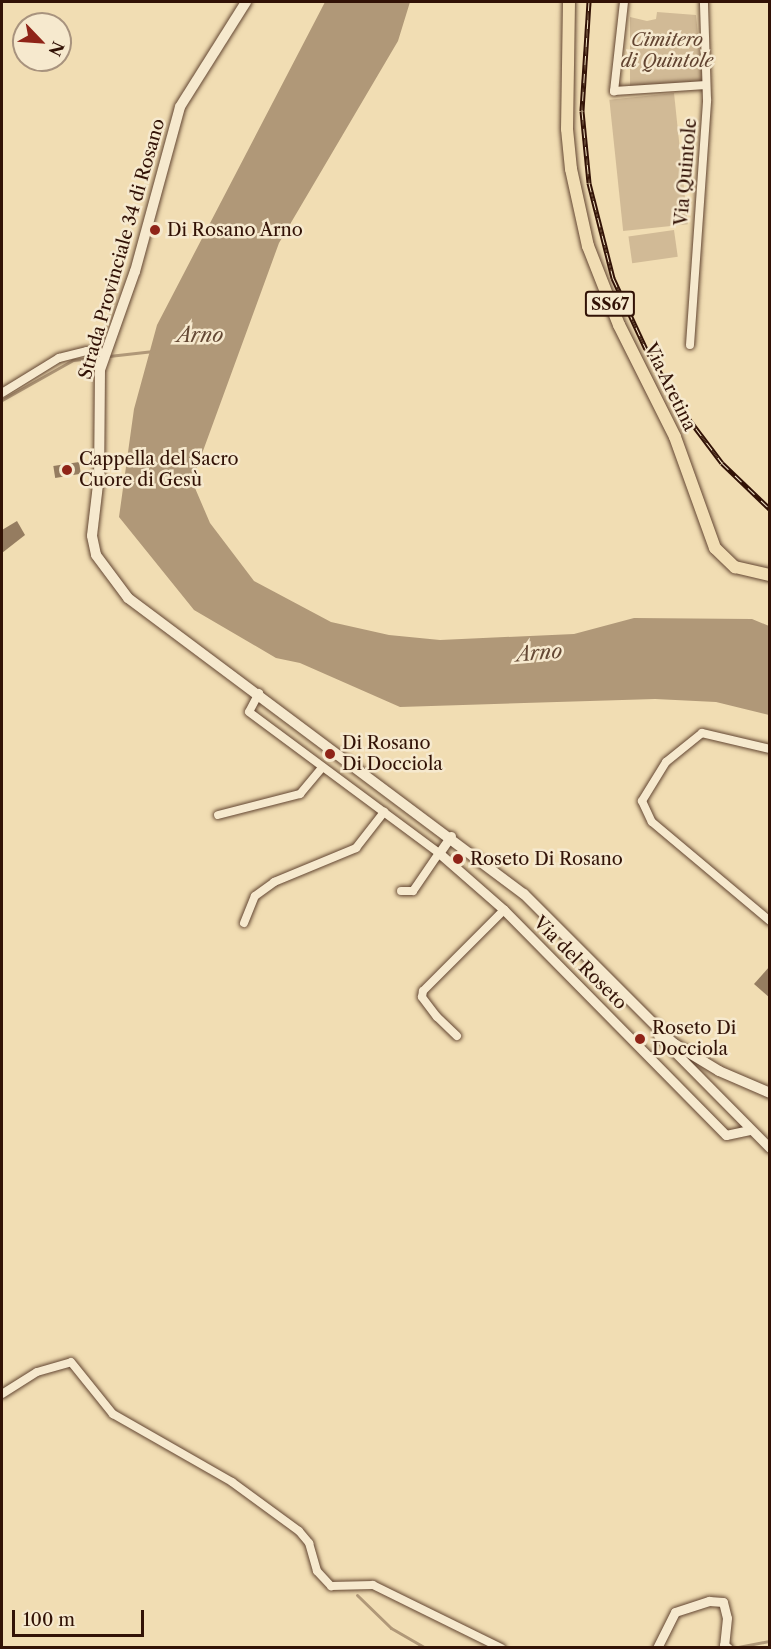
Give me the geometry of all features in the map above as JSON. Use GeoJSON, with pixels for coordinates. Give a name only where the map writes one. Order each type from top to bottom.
{"type":"FeatureCollection","features":[{"type":"Feature","properties":{"kind":"main road","name":"Strada Provinciale 34 di Rosano"},"geometry":{"type":"LineString","coordinates":[[246,2],[180,107],[141,250],[104,356],[97,390],[100,462],[92,536],[98,561],[128,598],[451,836],[524,894],[647,1022],[719,1071],[770,1093]]}},
{"type":"Feature","properties":{"kind":"main road","name":"Via Aretina"},"geometry":{"type":"LineString","coordinates":[[569,2],[567,129],[571,169],[588,246],[619,325],[667,419],[715,549],[735,567],[770,575]]}},
{"type":"Feature","properties":{"kind":"street"},"geometry":{"type":"LineString","coordinates":[[624,2],[614,91],[706,85]]}},
{"type":"Feature","properties":{"kind":"street","name":"Via Quintole"},"geometry":{"type":"LineString","coordinates":[[690,345],[706,85],[704,2]]}},
{"type":"Feature","properties":{"kind":"street"},"geometry":{"type":"LineString","coordinates":[[2,393],[59,358],[87,351],[104,356]]}},
{"type":"Feature","properties":{"kind":"street","name":"Via del Roseto"},"geometry":{"type":"LineString","coordinates":[[259,693],[249,712],[439,853],[504,910],[726,1136],[749,1130]]}},
{"type":"Feature","properties":{"kind":"street"},"geometry":{"type":"LineString","coordinates":[[770,749],[702,733],[666,762],[642,801],[652,822],[770,921]]}},
{"type":"Feature","properties":{"kind":"street"},"geometry":{"type":"LineString","coordinates":[[219,815],[300,794],[323,767]]}},
{"type":"Feature","properties":{"kind":"street"},"geometry":{"type":"LineString","coordinates":[[244,923],[255,896],[274,882],[356,848],[384,812]]}},
{"type":"Feature","properties":{"kind":"street"},"geometry":{"type":"LineString","coordinates":[[402,891],[413,891],[451,836]]}},
{"type":"Feature","properties":{"kind":"street"},"geometry":{"type":"LineString","coordinates":[[457,1036],[437,1017],[423,991],[504,910]]}},
{"type":"Feature","properties":{"kind":"street"},"geometry":{"type":"LineString","coordinates":[[647,1022],[749,1130],[770,1148]]}},
{"type":"Feature","properties":{"kind":"street"},"geometry":{"type":"LineString","coordinates":[[2,1394],[37,1372],[71,1362],[113,1414],[232,1482],[299,1531],[309,1543],[317,1571],[332,1586],[373,1585],[501,1647]]}},
{"type":"Feature","properties":{"kind":"street"},"geometry":{"type":"LineString","coordinates":[[657,1647],[675,1612],[709,1601],[723,1602],[728,1617],[723,1645],[728,1647]]}},
{"type":"Feature","properties":{"kind":"green space","name":"Cimitero di Quintole"},"geometry":{"type":"Polygon","coordinates":[[[657,12],[696,15],[703,83],[630,88],[630,17],[647,21],[656,19],[657,12]]]}},
{"type":"Feature","properties":{"kind":"green space"},"geometry":{"type":"Polygon","coordinates":[[[674,93],[688,224],[623,231],[609,100],[674,93]]]}},
{"type":"Feature","properties":{"kind":"green space"},"geometry":{"type":"Polygon","coordinates":[[[674,230],[678,257],[632,263],[628,236],[674,230]]]}},
{"type":"Feature","properties":{"kind":"water","name":"Arno"},"geometry":{"type":"Polygon","coordinates":[[[325,2],[410,2],[398,41],[279,243],[192,481],[210,523],[254,581],[331,622],[389,635],[440,640],[574,634],[634,618],[752,619],[769,626],[769,715],[716,702],[655,699],[400,707],[300,663],[276,658],[194,610],[119,517],[134,409],[157,325],[325,2]]]}},
{"type":"Feature","properties":{"kind":"building","name":"Cappella del Sacro Cuore di Gesù"},"geometry":{"type":"Polygon","coordinates":[[[79,462],[81,474],[55,478],[53,466],[79,462]]]}},
{"type":"Feature","properties":{"kind":"building"},"geometry":{"type":"Polygon","coordinates":[[[17,521],[25,535],[2,553],[2,530],[17,521]]]}},
{"type":"Feature","properties":{"kind":"building"},"geometry":{"type":"Polygon","coordinates":[[[770,966],[770,998],[754,984],[770,966]]]}},
{"type":"Feature","properties":{"kind":"waterway"},"geometry":{"type":"LineString","coordinates":[[2,400],[73,360],[153,351]]}},
{"type":"Feature","properties":{"kind":"waterway"},"geometry":{"type":"LineString","coordinates":[[357,1595],[391,1628],[425,1648]]}},
{"type":"Feature","properties":{"kind":"waterway"},"geometry":{"type":"LineString","coordinates":[[733,1648],[770,1641]]}},
{"type":"Feature","properties":{"kind":"railway"},"geometry":{"type":"LineString","coordinates":[[589,2],[582,111],[589,183],[613,278],[646,349],[685,414],[722,463],[770,509]]}},
{"type":"Feature","properties":{"kind":"place","name":"Di Rosano Arno"},"geometry":{"type":"Point","coordinates":[155,230]}},
{"type":"Feature","properties":{"kind":"place","name":"Cappella del Sacro Cuore di Gesù"},"geometry":{"type":"Point","coordinates":[67,470]}},
{"type":"Feature","properties":{"kind":"place","name":"Di Rosano Di Docciola"},"geometry":{"type":"Point","coordinates":[330,754]}},
{"type":"Feature","properties":{"kind":"place","name":"Roseto Di Rosano"},"geometry":{"type":"Point","coordinates":[458,859]}},
{"type":"Feature","properties":{"kind":"place","name":"Roseto Di Docciola"},"geometry":{"type":"Point","coordinates":[640,1039]}}]}
